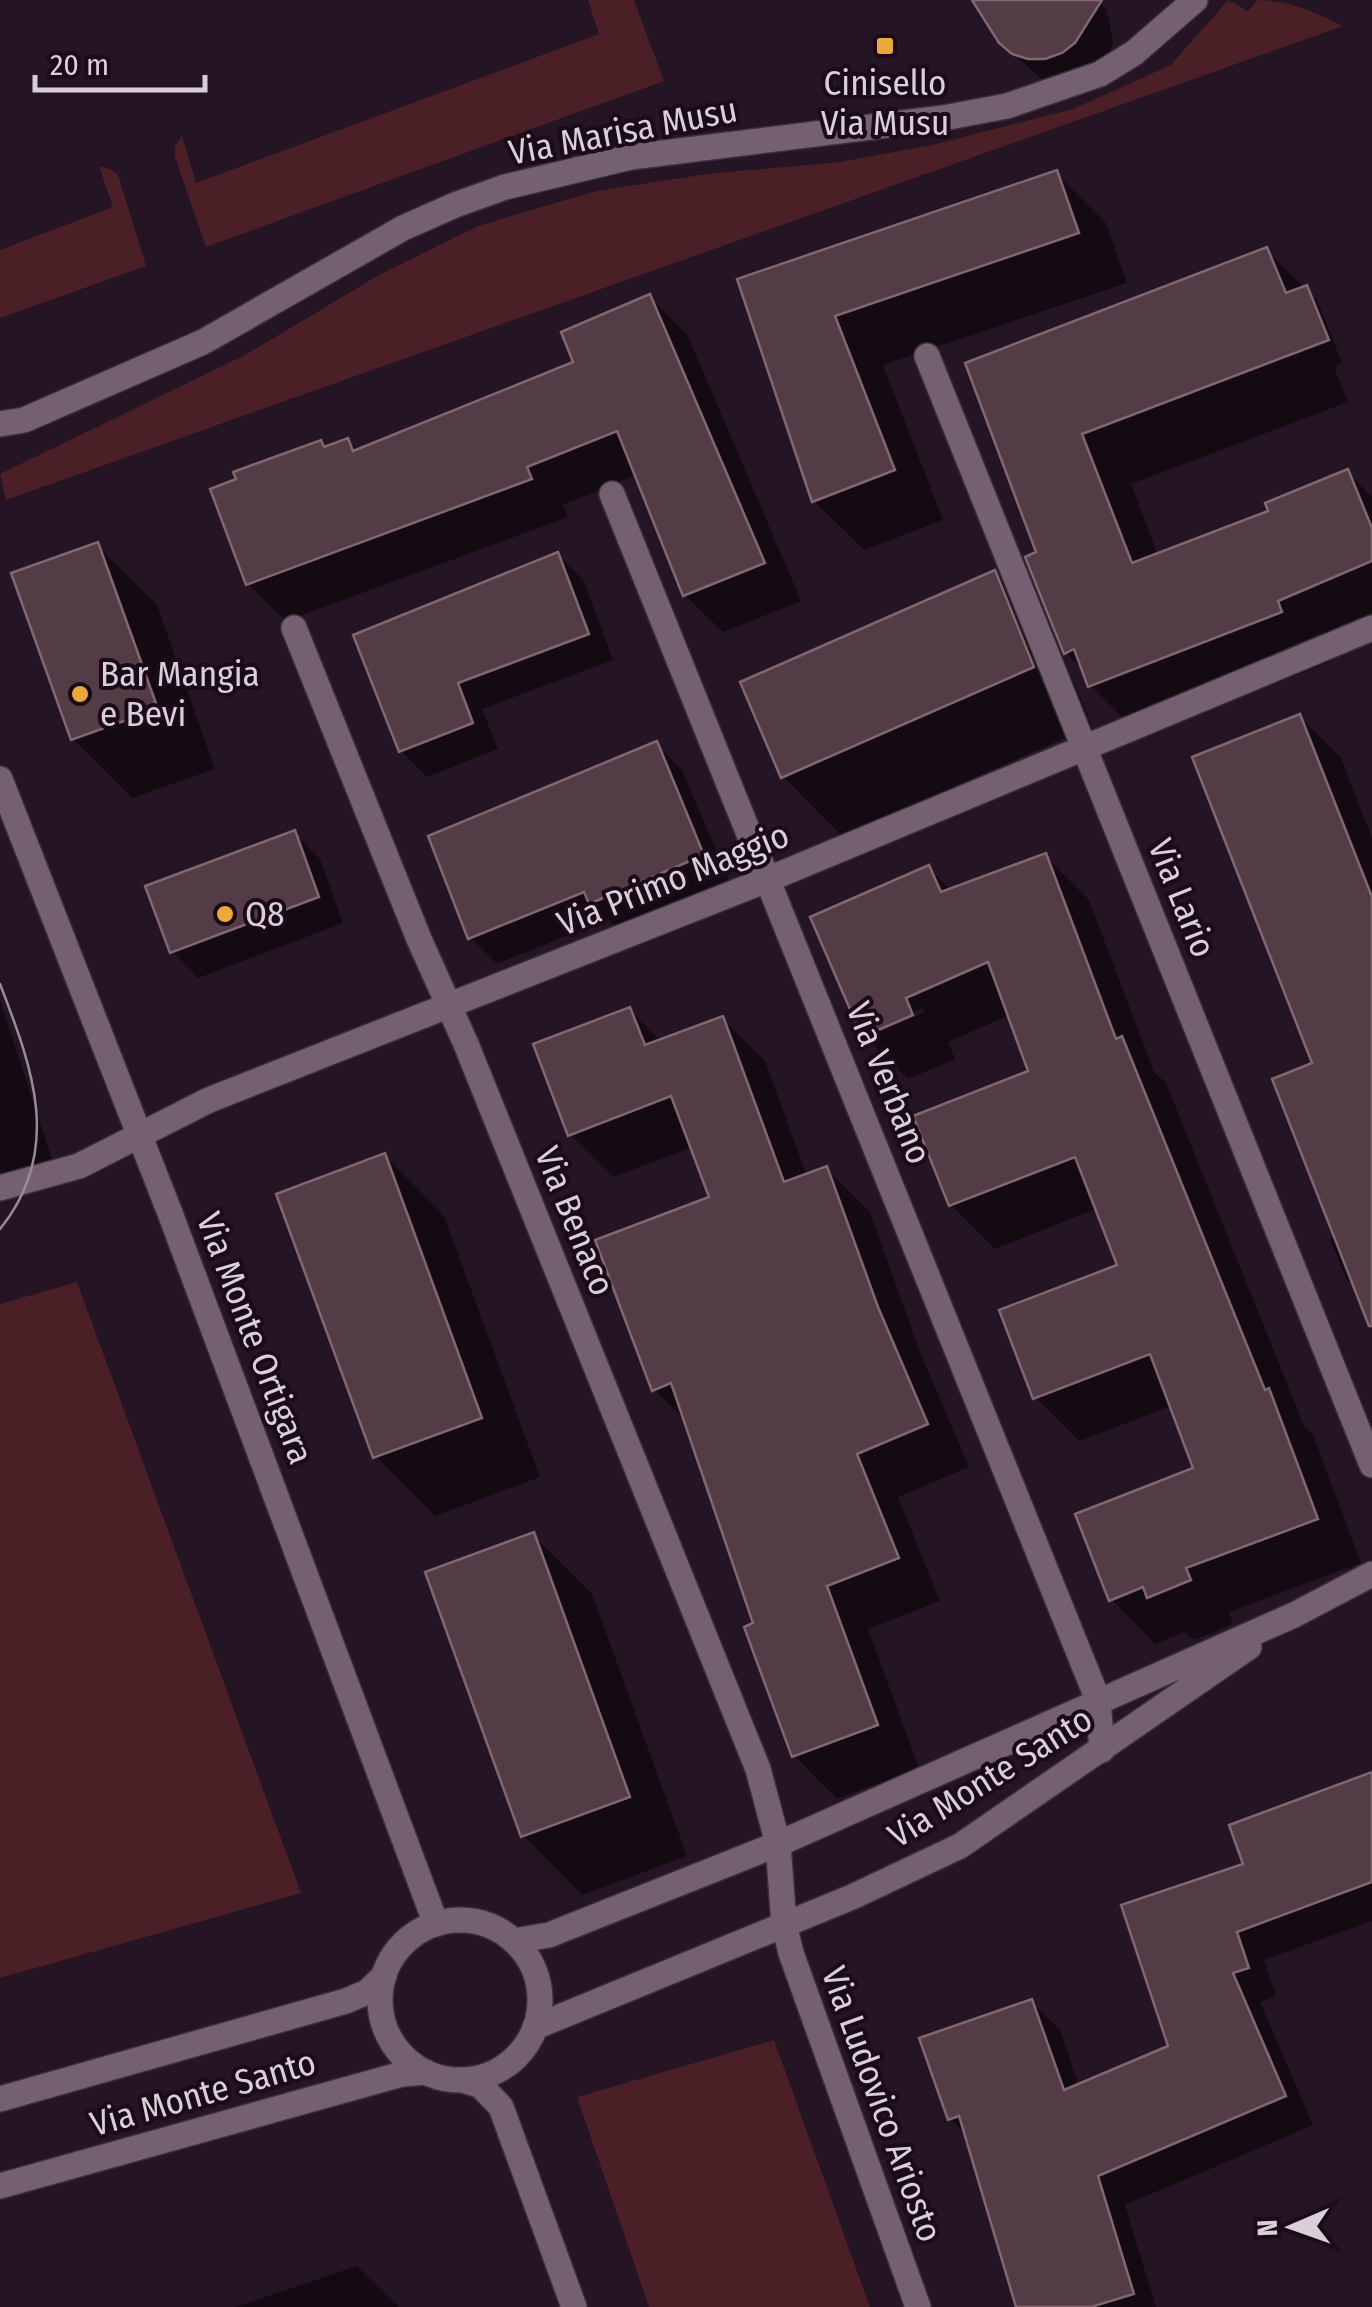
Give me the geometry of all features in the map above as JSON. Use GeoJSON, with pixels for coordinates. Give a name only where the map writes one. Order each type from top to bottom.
{"type":"FeatureCollection","features":[{"type":"Feature","properties":{"kind":"street","name":"Via Marisa Musu"},"geometry":{"type":"LineString","coordinates":[[0,438],[12,422],[203,342],[403,228],[455,205],[504,188],[631,157],[943,118],[1008,106],[1100,74],[1134,54],[1195,0]]}},
{"type":"Feature","properties":{"kind":"street","name":"Via Lario"},"geometry":{"type":"LineString","coordinates":[[926,356],[1372,1465]]}},
{"type":"Feature","properties":{"kind":"street","name":"Via Verbano"},"geometry":{"type":"LineString","coordinates":[[612,494],[1098,1700],[1102,1750]]}},
{"type":"Feature","properties":{"kind":"street","name":"Via Benaco"},"geometry":{"type":"LineString","coordinates":[[294,628],[758,1769],[778,1844],[784,1924]]}},
{"type":"Feature","properties":{"kind":"street","name":"Via Primo Maggio"},"geometry":{"type":"LineString","coordinates":[[0,1188],[79,1166],[209,1100],[769,879],[1372,628]]}},
{"type":"Feature","properties":{"kind":"street","name":"Via Monte Ortigara"},"geometry":{"type":"LineString","coordinates":[[0,779],[138,1138],[178,1231],[436,1924]]}},
{"type":"Feature","properties":{"kind":"street","name":"Via Monte Santo"},"geometry":{"type":"LineString","coordinates":[[514,1941],[550,1934],[778,1844],[1294,1615],[1372,1574]]}},
{"type":"Feature","properties":{"kind":"street","name":"Via Monte Santo"},"geometry":{"type":"LineString","coordinates":[[535,2027],[852,1897],[960,1846],[1294,1615]]}},
{"type":"Feature","properties":{"kind":"street"},"geometry":{"type":"LineString","coordinates":[[463,2080],[481,2077],[507,2064],[520,2052],[535,2027],[540,2000],[538,1981],[526,1955],[514,1941],[491,1926],[472,1921],[436,1924],[404,1944],[384,1976],[380,2004],[387,2032],[403,2055],[426,2072],[481,2086],[501,2107],[574,2307]]}},
{"type":"Feature","properties":{"kind":"street","name":"Via Ludovico Ariosto"},"geometry":{"type":"LineString","coordinates":[[784,1924],[816,2027],[918,2307]]}},
{"type":"Feature","properties":{"kind":"street","name":"Via Monte Santo"},"geometry":{"type":"LineString","coordinates":[[0,2099],[346,2001],[368,1992],[384,1976]]}},
{"type":"Feature","properties":{"kind":"street","name":"Via Monte Santo"},"geometry":{"type":"LineString","coordinates":[[0,2186],[380,2080],[426,2072]]}},
{"type":"Feature","properties":{"kind":"shaded area"},"geometry":{"type":"Polygon","coordinates":[[[588,0],[634,0],[664,81],[206,247],[175,157],[175,147],[182,136],[196,183],[599,34],[588,0]]]}},
{"type":"Feature","properties":{"kind":"shaded area"},"geometry":{"type":"Polygon","coordinates":[[[1228,0],[1248,11],[1258,0],[1291,5],[1343,26],[6,500],[0,474],[245,355],[379,275],[478,226],[596,191],[707,174],[840,162],[932,145],[1073,109],[1171,65],[1228,0]]]}},
{"type":"Feature","properties":{"kind":"shaded area"},"geometry":{"type":"Polygon","coordinates":[[[99,166],[118,175],[146,266],[0,318],[0,250],[113,207],[99,166]]]}},
{"type":"Feature","properties":{"kind":"shaded area"},"geometry":{"type":"Polygon","coordinates":[[[77,1282],[301,1893],[0,1978],[0,1304],[77,1282]]]}},
{"type":"Feature","properties":{"kind":"shaded area"},"geometry":{"type":"Polygon","coordinates":[[[774,2040],[870,2307],[649,2307],[577,2097],[774,2040]]]}},
{"type":"Feature","properties":{"kind":"building"},"geometry":{"type":"Polygon","coordinates":[[[972,0],[1102,0],[1075,43],[1045,59],[1028,59],[1012,54],[999,43],[972,0]]]}},
{"type":"Feature","properties":{"kind":"building"},"geometry":{"type":"Polygon","coordinates":[[[1057,170],[1079,233],[835,316],[895,470],[812,502],[737,279],[1057,170]]]}},
{"type":"Feature","properties":{"kind":"building"},"geometry":{"type":"Polygon","coordinates":[[[1267,247],[1286,293],[1307,285],[1329,340],[1082,434],[1132,563],[1268,511],[1265,503],[1348,469],[1372,528],[1372,561],[1278,601],[1282,612],[1088,687],[1074,649],[1064,654],[1025,557],[1036,552],[965,363],[1267,247]]]}},
{"type":"Feature","properties":{"kind":"building"},"geometry":{"type":"Polygon","coordinates":[[[650,294],[765,563],[683,596],[617,431],[527,467],[532,479],[246,585],[210,489],[236,479],[233,472],[321,440],[324,447],[348,438],[353,451],[573,362],[561,332],[650,294]]]}},
{"type":"Feature","properties":{"kind":"building"},"geometry":{"type":"Polygon","coordinates":[[[98,542],[158,709],[71,740],[11,573],[98,542]]]}},
{"type":"Feature","properties":{"kind":"building"},"geometry":{"type":"Polygon","coordinates":[[[558,552],[589,634],[458,683],[473,723],[399,752],[353,635],[558,552]]]}},
{"type":"Feature","properties":{"kind":"building"},"geometry":{"type":"Polygon","coordinates":[[[995,570],[1034,667],[781,778],[740,682],[995,570]]]}},
{"type":"Feature","properties":{"kind":"building"},"geometry":{"type":"Polygon","coordinates":[[[1300,714],[1372,897],[1372,1326],[1272,1079],[1312,1063],[1192,757],[1300,714]]]}},
{"type":"Feature","properties":{"kind":"building"},"geometry":{"type":"Polygon","coordinates":[[[657,741],[704,855],[589,904],[584,892],[468,939],[428,836],[657,741]]]}},
{"type":"Feature","properties":{"kind":"building"},"geometry":{"type":"Polygon","coordinates":[[[295,830],[319,897],[170,953],[145,886],[295,830]]]}},
{"type":"Feature","properties":{"kind":"building"},"geometry":{"type":"Polygon","coordinates":[[[1046,853],[1116,1039],[1122,1036],[1265,1390],[1269,1388],[1318,1519],[1186,1568],[1191,1580],[1147,1598],[1143,1587],[1109,1601],[1075,1514],[1193,1468],[1150,1354],[1033,1399],[999,1310],[1117,1265],[1075,1157],[949,1206],[913,1116],[1028,1071],[988,962],[906,998],[913,1015],[862,1037],[810,917],[929,865],[941,892],[1046,853]]]}},
{"type":"Feature","properties":{"kind":"building"},"geometry":{"type":"Polygon","coordinates":[[[630,1007],[645,1045],[723,1016],[784,1182],[827,1166],[878,1307],[928,1424],[857,1454],[899,1558],[827,1586],[878,1725],[792,1757],[744,1627],[753,1623],[671,1383],[652,1391],[595,1240],[709,1197],[671,1096],[568,1136],[533,1044],[630,1007]]]}},
{"type":"Feature","properties":{"kind":"building"},"geometry":{"type":"Polygon","coordinates":[[[385,1153],[482,1418],[373,1458],[276,1194],[385,1153]]]}},
{"type":"Feature","properties":{"kind":"building"},"geometry":{"type":"Polygon","coordinates":[[[534,1532],[630,1797],[521,1837],[425,1572],[534,1532]]]}},
{"type":"Feature","properties":{"kind":"building"},"geometry":{"type":"Polygon","coordinates":[[[1372,1772],[1372,1882],[1237,1932],[1249,1968],[1233,1973],[1286,2096],[1098,2176],[1134,2294],[1091,2307],[1016,2307],[959,2116],[948,2120],[919,2038],[1032,1999],[1064,2090],[1168,2046],[1121,1905],[1243,1864],[1229,1825],[1372,1772]]]}},
{"type":"Feature","properties":{"kind":"tram line"},"geometry":{"type":"LineString","coordinates":[[0,984],[31,1077],[37,1139],[32,1169],[20,1199],[0,1229]]}},
{"type":"Feature","properties":{"kind":"place","name":"Cinisello Via Musu"},"geometry":{"type":"Point","coordinates":[885,46]}},
{"type":"Feature","properties":{"kind":"place","name":"Bar Mangia e Bevi"},"geometry":{"type":"Point","coordinates":[80,694]}},
{"type":"Feature","properties":{"kind":"place","name":"Q8"},"geometry":{"type":"Point","coordinates":[225,914]}}]}
